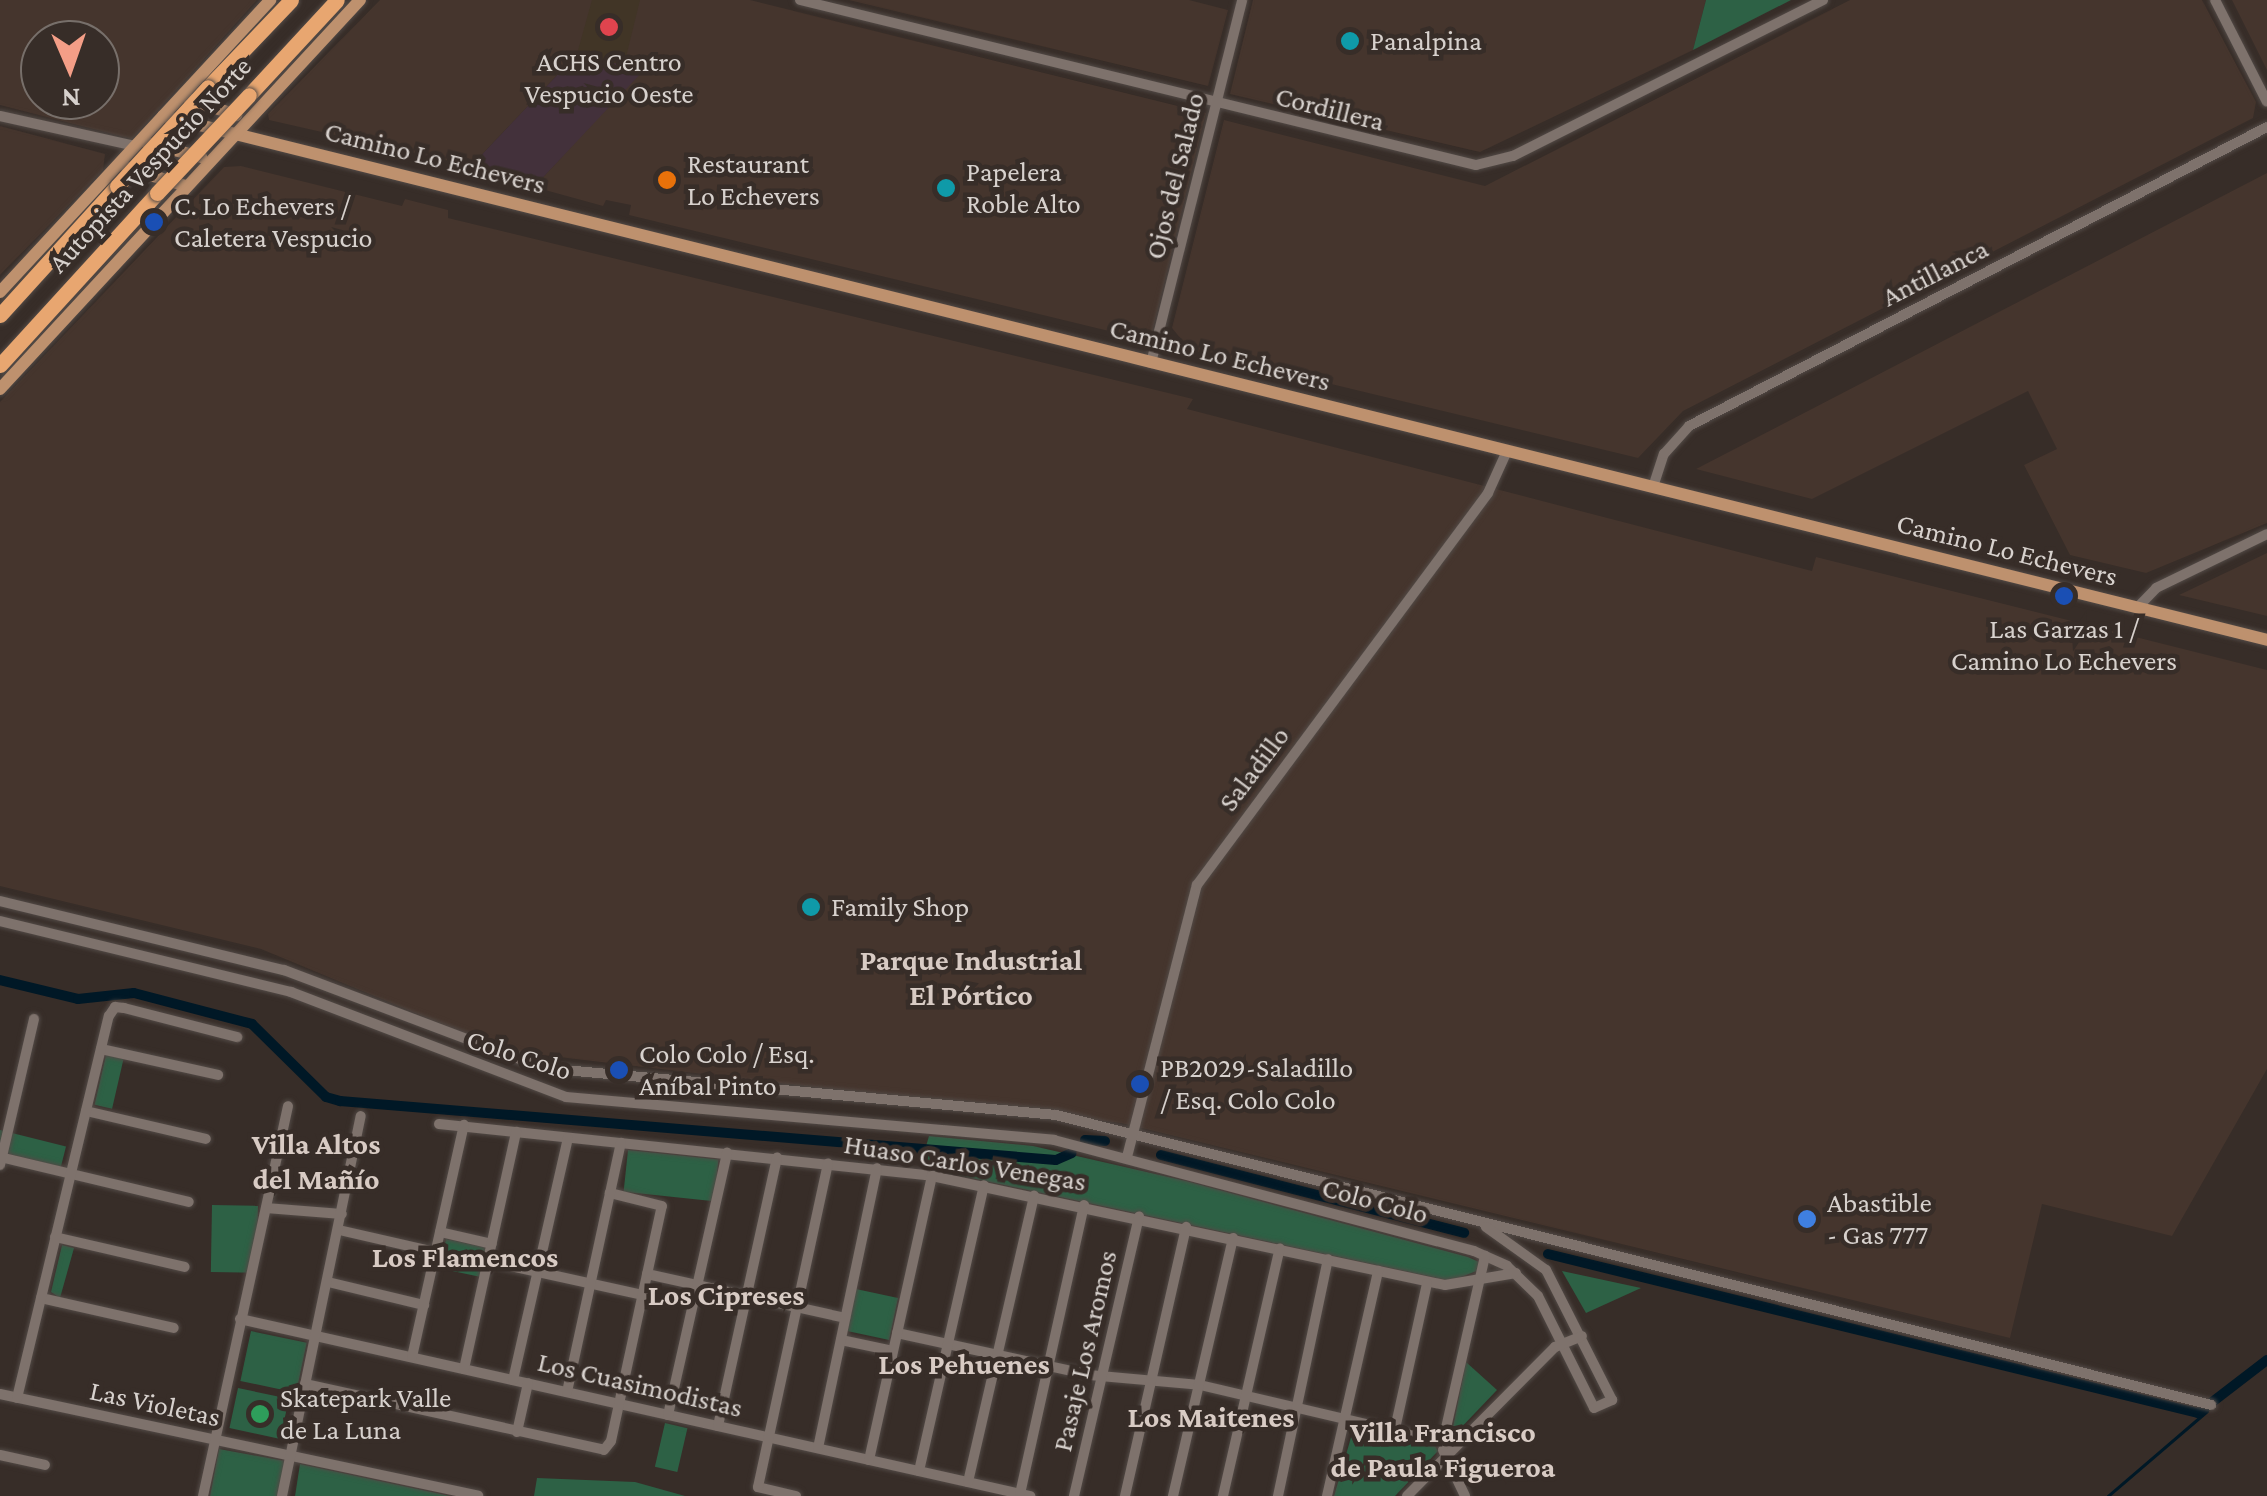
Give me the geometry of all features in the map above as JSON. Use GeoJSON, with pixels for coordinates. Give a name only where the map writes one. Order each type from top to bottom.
{"type":"FeatureCollection","features":[{"type":"Feature","properties":{"kind":"highway","name":"Autopista Vespucio Norte"},"geometry":{"type":"LineString","coordinates":[[0,314],[291,0]]}},
{"type":"Feature","properties":{"kind":"highway","name":"Autopista Vespucio Norte"},"geometry":{"type":"LineString","coordinates":[[0,365],[337,0]]}},
{"type":"Feature","properties":{"kind":"main road"},"geometry":{"type":"LineString","coordinates":[[0,292],[270,0]]}},
{"type":"Feature","properties":{"kind":"main road"},"geometry":{"type":"LineString","coordinates":[[0,388],[360,0]]}},
{"type":"Feature","properties":{"kind":"main road"},"geometry":{"type":"LineString","coordinates":[[182,96],[253,115]]}},
{"type":"Feature","properties":{"kind":"main road"},"geometry":{"type":"LineString","coordinates":[[253,115],[264,141]]}},
{"type":"Feature","properties":{"kind":"main road","name":"Camino Lo Echevers"},"geometry":{"type":"LineString","coordinates":[[163,116],[2267,640]]}},
{"type":"Feature","properties":{"kind":"main road"},"geometry":{"type":"LineString","coordinates":[[138,144],[211,160]]}},
{"type":"Feature","properties":{"kind":"main road"},"geometry":{"type":"LineString","coordinates":[[115,167],[186,186]]}},
{"type":"Feature","properties":{"kind":"street","name":"Cordillera"},"geometry":{"type":"LineString","coordinates":[[800,0],[1456,163],[1486,164],[1824,0]]}},
{"type":"Feature","properties":{"kind":"street","name":"Ojos del Salado"},"geometry":{"type":"LineString","coordinates":[[1152,363],[1242,0]]}},
{"type":"Feature","properties":{"kind":"street"},"geometry":{"type":"LineString","coordinates":[[2215,0],[2267,102]]}},
{"type":"Feature","properties":{"kind":"street"},"geometry":{"type":"LineString","coordinates":[[0,116],[138,144]]}},
{"type":"Feature","properties":{"kind":"street","name":"Antillanca"},"geometry":{"type":"LineString","coordinates":[[1653,488],[1664,454],[1689,426],[2267,127]]}},
{"type":"Feature","properties":{"kind":"street"},"geometry":{"type":"LineString","coordinates":[[104,140],[115,167]]}},
{"type":"Feature","properties":{"kind":"street","name":"Saladillo"},"geometry":{"type":"LineString","coordinates":[[1127,1157],[1196,886],[1488,492],[1508,451]]}},
{"type":"Feature","properties":{"kind":"street"},"geometry":{"type":"LineString","coordinates":[[2137,608],[2164,584],[2267,534]]}},
{"type":"Feature","properties":{"kind":"street","name":"Colo Colo"},"geometry":{"type":"LineString","coordinates":[[0,900],[284,970],[565,1073],[868,1094],[1056,1115],[2211,1405]]}},
{"type":"Feature","properties":{"kind":"street","name":"Colo Colo"},"geometry":{"type":"LineString","coordinates":[[0,921],[291,992],[566,1097],[994,1130],[1127,1157],[1485,1256],[1516,1274],[1546,1306],[1594,1408],[1612,1400],[1560,1290],[1534,1259],[1467,1217]]}},
{"type":"Feature","properties":{"kind":"street"},"geometry":{"type":"LineString","coordinates":[[156,957],[171,942]]}},
{"type":"Feature","properties":{"kind":"street"},"geometry":{"type":"LineString","coordinates":[[17,1398],[114,1007],[236,1037]]}},
{"type":"Feature","properties":{"kind":"street"},"geometry":{"type":"LineString","coordinates":[[384,1030],[392,1011]]}},
{"type":"Feature","properties":{"kind":"street"},"geometry":{"type":"LineString","coordinates":[[400,1036],[408,1017]]}},
{"type":"Feature","properties":{"kind":"street"},"geometry":{"type":"LineString","coordinates":[[34,1019],[1,1160],[189,1202]]}},
{"type":"Feature","properties":{"kind":"street"},"geometry":{"type":"LineString","coordinates":[[101,1048],[218,1075]]}},
{"type":"Feature","properties":{"kind":"street"},"geometry":{"type":"LineString","coordinates":[[867,1119],[868,1094]]}},
{"type":"Feature","properties":{"kind":"street"},"geometry":{"type":"LineString","coordinates":[[886,1121],[888,1096]]}},
{"type":"Feature","properties":{"kind":"street"},"geometry":{"type":"LineString","coordinates":[[203,1496],[288,1106]]}},
{"type":"Feature","properties":{"kind":"street"},"geometry":{"type":"LineString","coordinates":[[86,1111],[206,1140]]}},
{"type":"Feature","properties":{"kind":"street"},"geometry":{"type":"LineString","coordinates":[[282,1496],[361,1116]]}},
{"type":"Feature","properties":{"kind":"street","name":"Huaso Carlos Venegas"},"geometry":{"type":"LineString","coordinates":[[439,1124],[932,1176],[1139,1216],[1427,1283],[1478,1284],[1516,1274]]}},
{"type":"Feature","properties":{"kind":"street"},"geometry":{"type":"LineString","coordinates":[[412,1357],[464,1125]]}},
{"type":"Feature","properties":{"kind":"street"},"geometry":{"type":"LineString","coordinates":[[464,1369],[516,1132]]}},
{"type":"Feature","properties":{"kind":"street"},"geometry":{"type":"LineString","coordinates":[[513,1380],[568,1138]]}},
{"type":"Feature","properties":{"kind":"street"},"geometry":{"type":"LineString","coordinates":[[567,1392],[621,1143]]}},
{"type":"Feature","properties":{"kind":"street"},"geometry":{"type":"LineString","coordinates":[[668,1414],[727,1153]]}},
{"type":"Feature","properties":{"kind":"street"},"geometry":{"type":"LineString","coordinates":[[718,1426],[777,1157]]}},
{"type":"Feature","properties":{"kind":"street"},"geometry":{"type":"LineString","coordinates":[[796,1496],[758,1487],[828,1163]]}},
{"type":"Feature","properties":{"kind":"street"},"geometry":{"type":"LineString","coordinates":[[818,1448],[877,1168]]}},
{"type":"Feature","properties":{"kind":"street"},"geometry":{"type":"LineString","coordinates":[[869,1460],[932,1176]]}},
{"type":"Feature","properties":{"kind":"street"},"geometry":{"type":"LineString","coordinates":[[919,1471],[984,1185]]}},
{"type":"Feature","properties":{"kind":"street"},"geometry":{"type":"LineString","coordinates":[[305,1384],[604,1450],[619,1404],[662,1206],[610,1193]]}},
{"type":"Feature","properties":{"kind":"street"},"geometry":{"type":"LineString","coordinates":[[968,1482],[1034,1195]]}},
{"type":"Feature","properties":{"kind":"street"},"geometry":{"type":"LineString","coordinates":[[1025,1495],[1048,1367],[1084,1206]]}},
{"type":"Feature","properties":{"kind":"street"},"geometry":{"type":"LineString","coordinates":[[266,1208],[342,1214]]}},
{"type":"Feature","properties":{"kind":"street","name":"Pasaje Los Aromos"},"geometry":{"type":"LineString","coordinates":[[1074,1496],[1139,1216]]}},
{"type":"Feature","properties":{"kind":"street"},"geometry":{"type":"LineString","coordinates":[[1125,1496],[1186,1227]]}},
{"type":"Feature","properties":{"kind":"street"},"geometry":{"type":"LineString","coordinates":[[339,1230],[435,1252]]}},
{"type":"Feature","properties":{"kind":"street"},"geometry":{"type":"LineString","coordinates":[[440,1232],[492,1244]]}},
{"type":"Feature","properties":{"kind":"street"},"geometry":{"type":"LineString","coordinates":[[1534,1259],[1544,1236]]}},
{"type":"Feature","properties":{"kind":"street"},"geometry":{"type":"LineString","coordinates":[[56,1237],[185,1266]]}},
{"type":"Feature","properties":{"kind":"street"},"geometry":{"type":"LineString","coordinates":[[1174,1496],[1233,1238]]}},
{"type":"Feature","properties":{"kind":"street"},"geometry":{"type":"LineString","coordinates":[[1223,1496],[1280,1248]]}},
{"type":"Feature","properties":{"kind":"street"},"geometry":{"type":"LineString","coordinates":[[1465,1496],[1438,1440],[1478,1284],[1486,1275],[1485,1256]]}},
{"type":"Feature","properties":{"kind":"street"},"geometry":{"type":"LineString","coordinates":[[1278,1496],[1328,1259]]}},
{"type":"Feature","properties":{"kind":"street"},"geometry":{"type":"LineString","coordinates":[[488,1261],[643,1295]]}},
{"type":"Feature","properties":{"kind":"street"},"geometry":{"type":"LineString","coordinates":[[1327,1496],[1378,1271]]}},
{"type":"Feature","properties":{"kind":"street"},"geometry":{"type":"LineString","coordinates":[[648,1274],[846,1318]]}},
{"type":"Feature","properties":{"kind":"street"},"geometry":{"type":"LineString","coordinates":[[328,1282],[424,1305]]}},
{"type":"Feature","properties":{"kind":"street"},"geometry":{"type":"LineString","coordinates":[[1395,1428],[1427,1283]]}},
{"type":"Feature","properties":{"kind":"street"},"geometry":{"type":"LineString","coordinates":[[41,1298],[174,1328]]}},
{"type":"Feature","properties":{"kind":"street","name":"Los Cuasimodistas"},"geometry":{"type":"LineString","coordinates":[[240,1319],[968,1482],[1000,1493],[1025,1495]]}},
{"type":"Feature","properties":{"kind":"street"},"geometry":{"type":"LineString","coordinates":[[897,1333],[1101,1377],[1200,1384],[1456,1444]]}},
{"type":"Feature","properties":{"kind":"street"},"geometry":{"type":"LineString","coordinates":[[1406,1496],[1564,1342],[1582,1336]]}},
{"type":"Feature","properties":{"kind":"street"},"geometry":{"type":"LineString","coordinates":[[841,1340],[893,1351]]}},
{"type":"Feature","properties":{"kind":"street"},"geometry":{"type":"LineString","coordinates":[[518,1432],[528,1383]]}},
{"type":"Feature","properties":{"kind":"street","name":"Las Violetas"},"geometry":{"type":"LineString","coordinates":[[0,1394],[478,1496]]}},
{"type":"Feature","properties":{"kind":"street"},"geometry":{"type":"LineString","coordinates":[[0,1455],[45,1465]]}},
{"type":"Feature","properties":{"kind":"shaded area"},"geometry":{"type":"Polygon","coordinates":[[[0,0],[257,0],[132,139],[58,120],[120,120],[120,20],[20,20],[20,110],[0,105],[0,0]]]}},
{"type":"Feature","properties":{"kind":"shaded area"},"geometry":{"type":"Polygon","coordinates":[[[380,0],[750,0],[1206,113],[1150,341],[629,215],[631,205],[606,200],[603,206],[534,187],[644,70],[577,54],[471,166],[269,120],[268,114],[380,0]]]}},
{"type":"Feature","properties":{"kind":"shaded area","name":"ACHS Centro Vespucio Oeste"},"geometry":{"type":"Polygon","coordinates":[[[592,0],[640,0],[624,65],[577,54],[592,0]]]}},
{"type":"Feature","properties":{"kind":"shaded area"},"geometry":{"type":"Polygon","coordinates":[[[849,0],[1189,0],[1228,10],[1208,86],[849,0]]]}},
{"type":"Feature","properties":{"kind":"shaded area"},"geometry":{"type":"Polygon","coordinates":[[[1253,0],[1706,0],[1693,50],[1480,152],[1230,94],[1253,0]]]}},
{"type":"Feature","properties":{"kind":"shaded area"},"geometry":{"type":"Polygon","coordinates":[[[1850,0],[2202,0],[2256,102],[2253,118],[1683,411],[1638,458],[1190,350],[1172,328],[1224,120],[1485,186],[1850,0]]]}},
{"type":"Feature","properties":{"kind":"shaded area"},"geometry":{"type":"Polygon","coordinates":[[[2232,0],[2267,0],[2267,70],[2232,0]]]}},
{"type":"Feature","properties":{"kind":"shaded area"},"geometry":{"type":"Polygon","coordinates":[[[577,54],[646,70],[534,187],[467,170],[577,54]]]}},
{"type":"Feature","properties":{"kind":"shaded area"},"geometry":{"type":"Polygon","coordinates":[[[0,126],[105,154],[103,170],[0,275],[0,126]]]}},
{"type":"Feature","properties":{"kind":"shaded area"},"geometry":{"type":"Polygon","coordinates":[[[241,166],[402,206],[405,199],[448,210],[448,218],[1193,399],[1187,409],[1812,571],[1816,557],[2267,670],[2267,1069],[2172,1236],[2042,1204],[2010,1338],[1121,1123],[507,1051],[261,949],[0,886],[0,402],[224,167],[241,166]]]}},
{"type":"Feature","properties":{"kind":"shaded area"},"geometry":{"type":"Polygon","coordinates":[[[2267,173],[2267,523],[2146,573],[2070,555],[2024,465],[2057,449],[2028,391],[1812,499],[1696,469],[2267,173]]]}},
{"type":"Feature","properties":{"kind":"shaded area"},"geometry":{"type":"Polygon","coordinates":[[[2267,553],[2267,616],[2179,595],[2267,553]]]}},
{"type":"Feature","properties":{"kind":"green space"},"geometry":{"type":"Polygon","coordinates":[[[1706,0],[1791,0],[1693,50],[1706,0]]]}},
{"type":"Feature","properties":{"kind":"green space"},"geometry":{"type":"Polygon","coordinates":[[[106,1055],[124,1059],[112,1109],[95,1105],[106,1055]]]}},
{"type":"Feature","properties":{"kind":"green space"},"geometry":{"type":"Polygon","coordinates":[[[0,1130],[66,1146],[61,1167],[0,1152],[0,1130]]]}},
{"type":"Feature","properties":{"kind":"green space"},"geometry":{"type":"Polygon","coordinates":[[[929,1136],[1033,1146],[1186,1181],[1468,1257],[1479,1262],[1479,1270],[1451,1281],[920,1167],[929,1136]]]}},
{"type":"Feature","properties":{"kind":"green space"},"geometry":{"type":"Polygon","coordinates":[[[628,1150],[719,1160],[714,1201],[624,1192],[628,1150]]]}},
{"type":"Feature","properties":{"kind":"green space"},"geometry":{"type":"Polygon","coordinates":[[[212,1205],[258,1206],[257,1273],[211,1272],[212,1205]]]}},
{"type":"Feature","properties":{"kind":"green space"},"geometry":{"type":"Polygon","coordinates":[[[446,1239],[487,1248],[481,1277],[440,1268],[446,1239]]]}},
{"type":"Feature","properties":{"kind":"green space"},"geometry":{"type":"Polygon","coordinates":[[[62,1245],[74,1248],[60,1298],[51,1292],[62,1245]]]}},
{"type":"Feature","properties":{"kind":"green space"},"geometry":{"type":"Polygon","coordinates":[[[1562,1271],[1641,1288],[1586,1313],[1562,1271]]]}},
{"type":"Feature","properties":{"kind":"green space"},"geometry":{"type":"Polygon","coordinates":[[[856,1289],[898,1298],[889,1340],[847,1331],[856,1289]]]}},
{"type":"Feature","properties":{"kind":"green space"},"geometry":{"type":"Polygon","coordinates":[[[251,1331],[307,1343],[296,1393],[240,1381],[251,1331]]]}},
{"type":"Feature","properties":{"kind":"green space"},"geometry":{"type":"Polygon","coordinates":[[[1466,1362],[1497,1390],[1456,1433],[1452,1432],[1466,1362]]]}},
{"type":"Feature","properties":{"kind":"green space","name":"Skatepark Valle de La Luna"},"geometry":{"type":"Polygon","coordinates":[[[238,1388],[289,1399],[280,1439],[229,1428],[238,1388]]]}},
{"type":"Feature","properties":{"kind":"green space"},"geometry":{"type":"Polygon","coordinates":[[[665,1423],[687,1428],[677,1472],[655,1467],[665,1423]]]}},
{"type":"Feature","properties":{"kind":"green space"},"geometry":{"type":"Polygon","coordinates":[[[1354,1427],[1435,1446],[1438,1451],[1395,1496],[1334,1496],[1354,1427]]]}},
{"type":"Feature","properties":{"kind":"green space"},"geometry":{"type":"Polygon","coordinates":[[[219,1449],[285,1461],[279,1496],[210,1496],[219,1449]]]}},
{"type":"Feature","properties":{"kind":"green space"},"geometry":{"type":"Polygon","coordinates":[[[300,1464],[450,1496],[295,1496],[300,1464]]]}},
{"type":"Feature","properties":{"kind":"green space"},"geometry":{"type":"Polygon","coordinates":[[[537,1478],[635,1482],[685,1496],[534,1496],[537,1478]]]}},
{"type":"Feature","properties":{"kind":"waterway"},"geometry":{"type":"LineString","coordinates":[[0,980],[78,999],[134,993],[252,1024],[326,1097],[340,1101],[1056,1160],[1072,1153]]}},
{"type":"Feature","properties":{"kind":"waterway"},"geometry":{"type":"LineString","coordinates":[[1085,1140],[1105,1141]]}},
{"type":"Feature","properties":{"kind":"waterway"},"geometry":{"type":"LineString","coordinates":[[1161,1155],[1464,1233]]}},
{"type":"Feature","properties":{"kind":"waterway"},"geometry":{"type":"LineString","coordinates":[[1548,1254],[2198,1413],[2267,1360]]}},
{"type":"Feature","properties":{"kind":"waterway"},"geometry":{"type":"LineString","coordinates":[[2108,1496],[2207,1411]]}},
{"type":"Feature","properties":{"kind":"place","name":"ACHS Centro Vespucio Oeste"},"geometry":{"type":"Point","coordinates":[609,27]}},
{"type":"Feature","properties":{"kind":"place","name":"Panalpina"},"geometry":{"type":"Point","coordinates":[1350,41]}},
{"type":"Feature","properties":{"kind":"place","name":"Restaurant Lo Echevers"},"geometry":{"type":"Point","coordinates":[667,180]}},
{"type":"Feature","properties":{"kind":"place","name":"Papelera Roble Alto"},"geometry":{"type":"Point","coordinates":[946,188]}},
{"type":"Feature","properties":{"kind":"place","name":"C. Lo Echevers / Caletera Vespucio"},"geometry":{"type":"Point","coordinates":[154,222]}},
{"type":"Feature","properties":{"kind":"place","name":"Las Garzas 1 / Camino Lo Echevers"},"geometry":{"type":"Point","coordinates":[2064,596]}},
{"type":"Feature","properties":{"kind":"place","name":"Family Shop"},"geometry":{"type":"Point","coordinates":[811,907]}},
{"type":"Feature","properties":{"kind":"place","name":"Colo Colo / Esq. Aníbal Pinto"},"geometry":{"type":"Point","coordinates":[619,1070]}},
{"type":"Feature","properties":{"kind":"place","name":"PB2029-Saladillo / Esq. Colo Colo"},"geometry":{"type":"Point","coordinates":[1140,1084]}},
{"type":"Feature","properties":{"kind":"place","name":"Abastible - Gas 777"},"geometry":{"type":"Point","coordinates":[1807,1219]}},
{"type":"Feature","properties":{"kind":"place","name":"Skatepark Valle de La Luna"},"geometry":{"type":"Point","coordinates":[260,1414]}},
{"type":"Feature","properties":{"kind":"district","name":"Parque Industrial El Pórtico"},"geometry":{"type":"Point","coordinates":[971,977]}},
{"type":"Feature","properties":{"kind":"district","name":"Villa Altos del Mañío"},"geometry":{"type":"Point","coordinates":[316,1161]}},
{"type":"Feature","properties":{"kind":"district","name":"Los Flamencos"},"geometry":{"type":"Point","coordinates":[465,1257]}},
{"type":"Feature","properties":{"kind":"district","name":"Los Cipreses"},"geometry":{"type":"Point","coordinates":[726,1295]}},
{"type":"Feature","properties":{"kind":"district","name":"Los Pehuenes"},"geometry":{"type":"Point","coordinates":[964,1364]}},
{"type":"Feature","properties":{"kind":"district","name":"Los Maitenes"},"geometry":{"type":"Point","coordinates":[1211,1417]}},
{"type":"Feature","properties":{"kind":"district","name":"Villa Francisco de Paula Figueroa"},"geometry":{"type":"Point","coordinates":[1443,1449]}}]}
